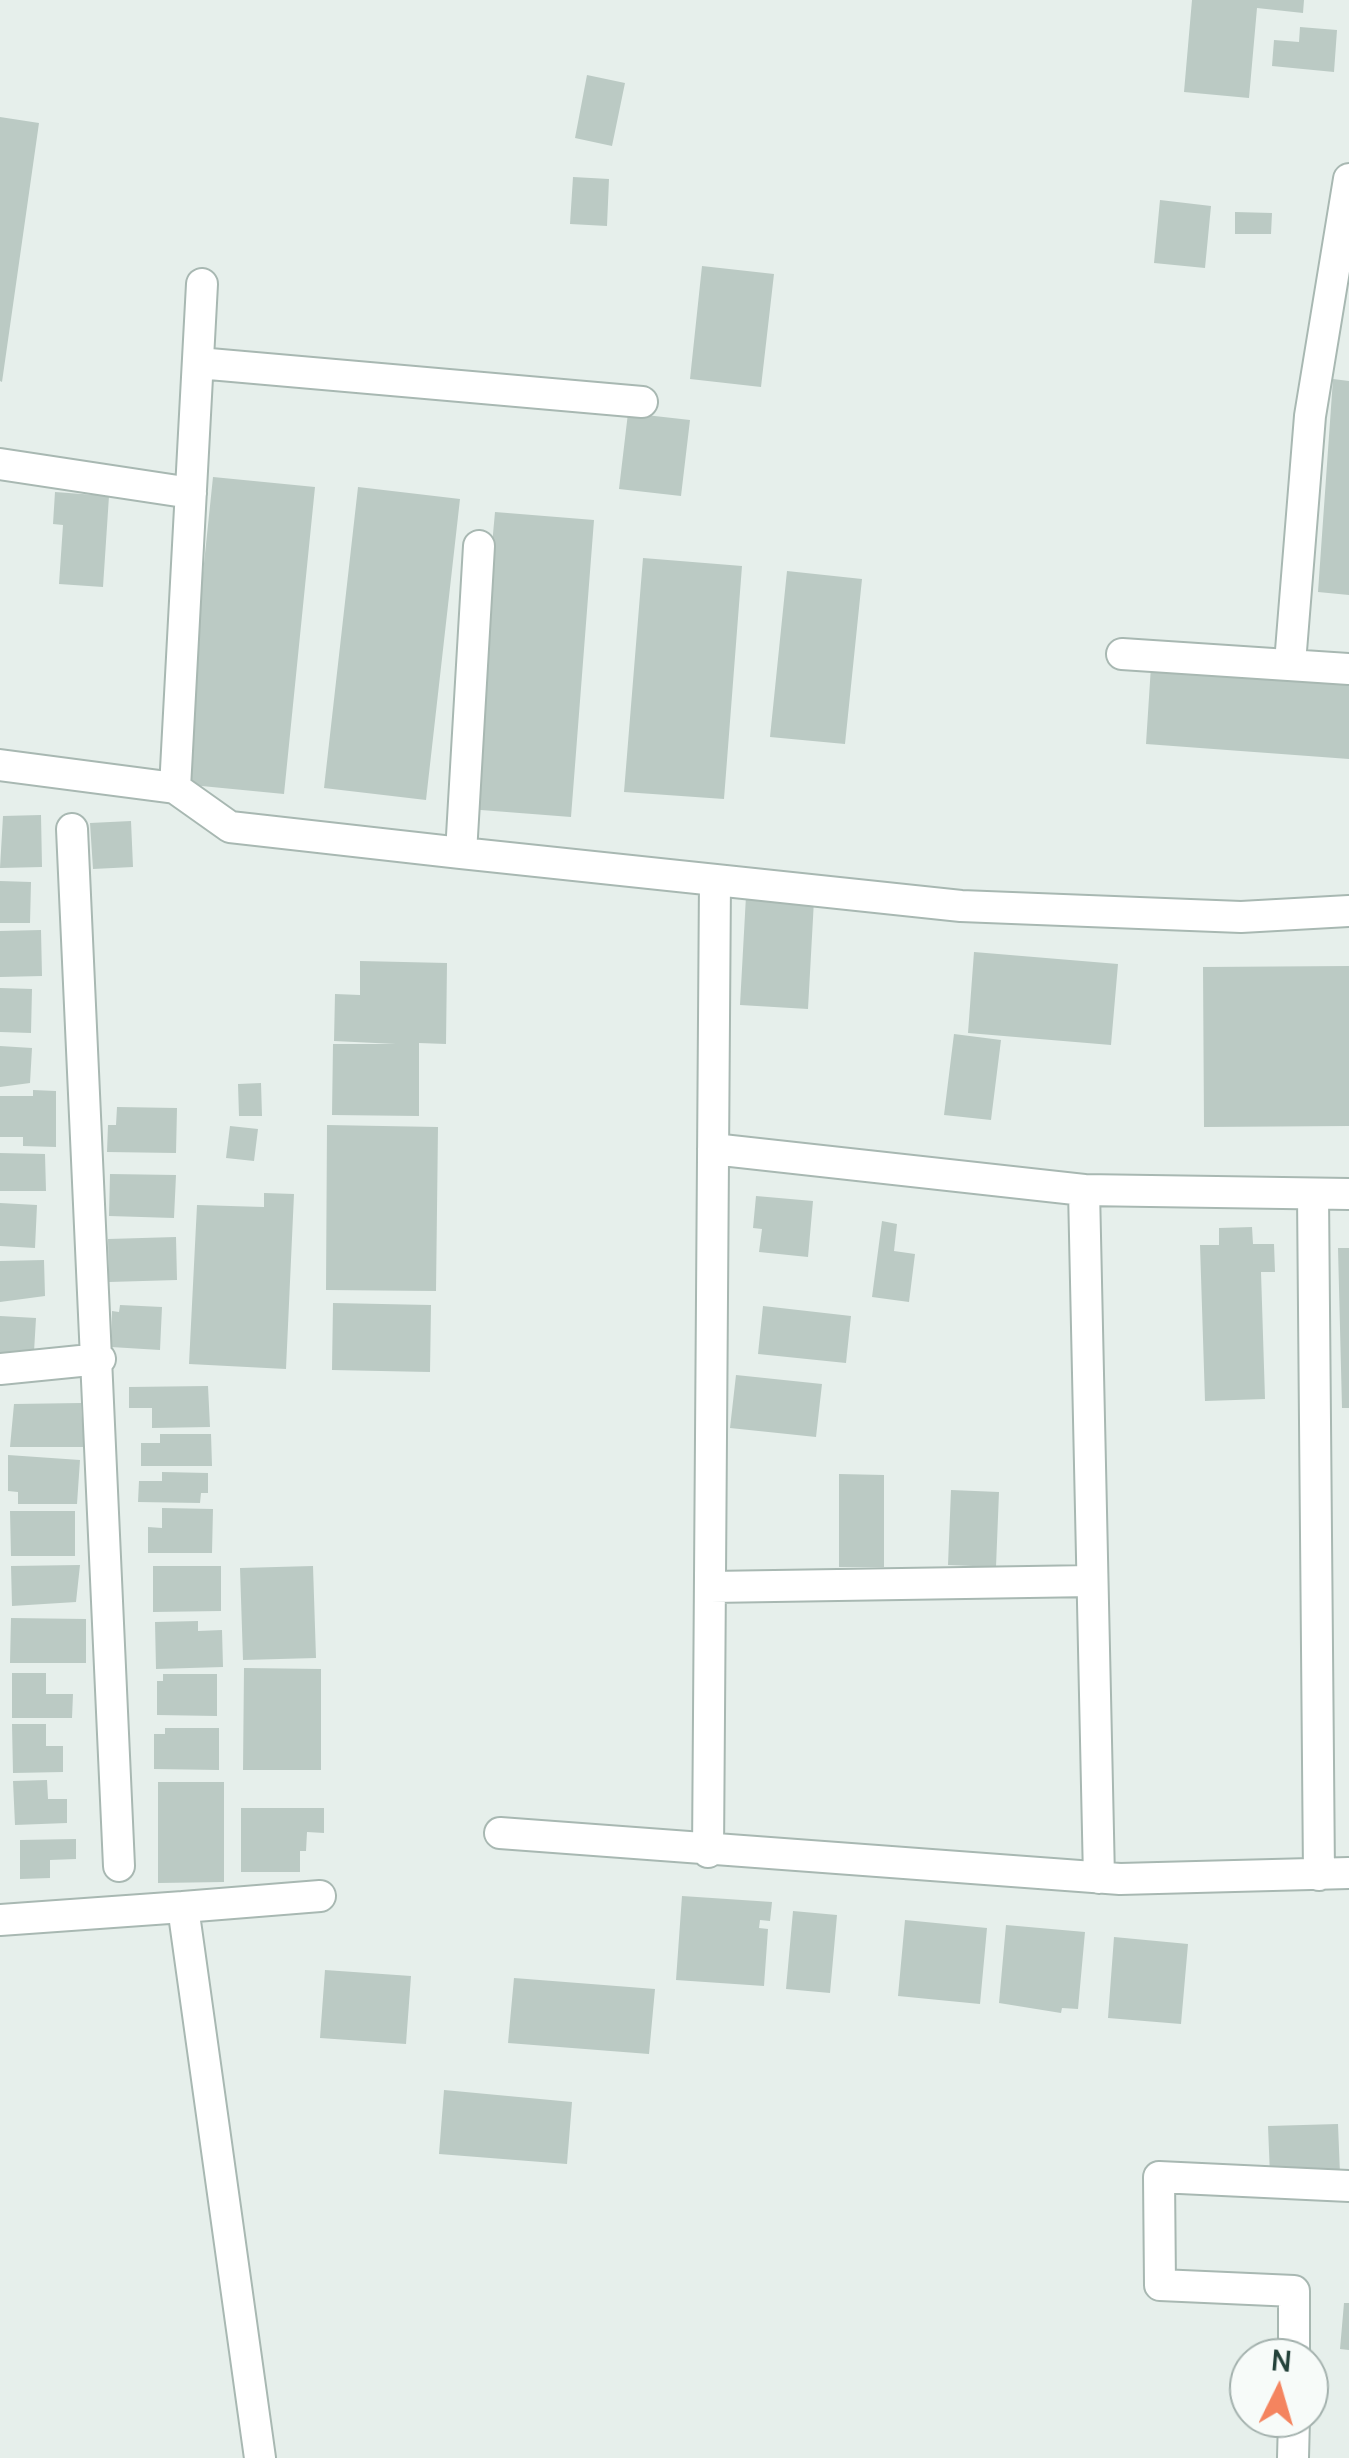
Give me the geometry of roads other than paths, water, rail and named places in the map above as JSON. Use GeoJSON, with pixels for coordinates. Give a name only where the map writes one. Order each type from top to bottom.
{"type":"FeatureCollection","features":[{"type":"Feature","properties":{"kind":"street"},"geometry":{"type":"LineString","coordinates":[[1290,663],[1310,416],[1349,179]]}},
{"type":"Feature","properties":{"kind":"street"},"geometry":{"type":"LineString","coordinates":[[175,788],[202,284]]}},
{"type":"Feature","properties":{"kind":"street"},"geometry":{"type":"LineString","coordinates":[[198,363],[642,402]]}},
{"type":"Feature","properties":{"kind":"street"},"geometry":{"type":"LineString","coordinates":[[0,464],[191,492]]}},
{"type":"Feature","properties":{"kind":"street"},"geometry":{"type":"LineString","coordinates":[[460,852],[480,546]]}},
{"type":"Feature","properties":{"kind":"street"},"geometry":{"type":"LineString","coordinates":[[1122,654],[1349,669]]}},
{"type":"Feature","properties":{"kind":"street"},"geometry":{"type":"LineString","coordinates":[[0,764],[175,788],[230,827],[715,880],[961,906],[1241,917],[1349,911]]}},
{"type":"Feature","properties":{"kind":"street"},"geometry":{"type":"LineString","coordinates":[[72,829],[100,1359],[120,1866]]}},
{"type":"Feature","properties":{"kind":"street"},"geometry":{"type":"LineString","coordinates":[[708,1852],[715,880]]}},
{"type":"Feature","properties":{"kind":"street"},"geometry":{"type":"LineString","coordinates":[[714,1149],[1084,1190],[1349,1194]]}},
{"type":"Feature","properties":{"kind":"street"},"geometry":{"type":"LineString","coordinates":[[1084,1190],[1099,1878]]}},
{"type":"Feature","properties":{"kind":"street"},"geometry":{"type":"LineString","coordinates":[[500,1833],[708,1852],[1099,1878],[1334,1874],[1314,1195]]}},
{"type":"Feature","properties":{"kind":"street"},"geometry":{"type":"LineString","coordinates":[[0,1369],[100,1359]]}},
{"type":"Feature","properties":{"kind":"street"},"geometry":{"type":"LineString","coordinates":[[710,1586],[1092,1580]]}},
{"type":"Feature","properties":{"kind":"street"},"geometry":{"type":"LineString","coordinates":[[0,1920],[320,1896]]}},
{"type":"Feature","properties":{"kind":"street"},"geometry":{"type":"LineString","coordinates":[[183,1907],[260,2458]]}},
{"type":"Feature","properties":{"kind":"street"},"geometry":{"type":"LineString","coordinates":[[1294,2338],[1294,2292],[1160,2285],[1159,2177],[1349,2186]]}}]}
